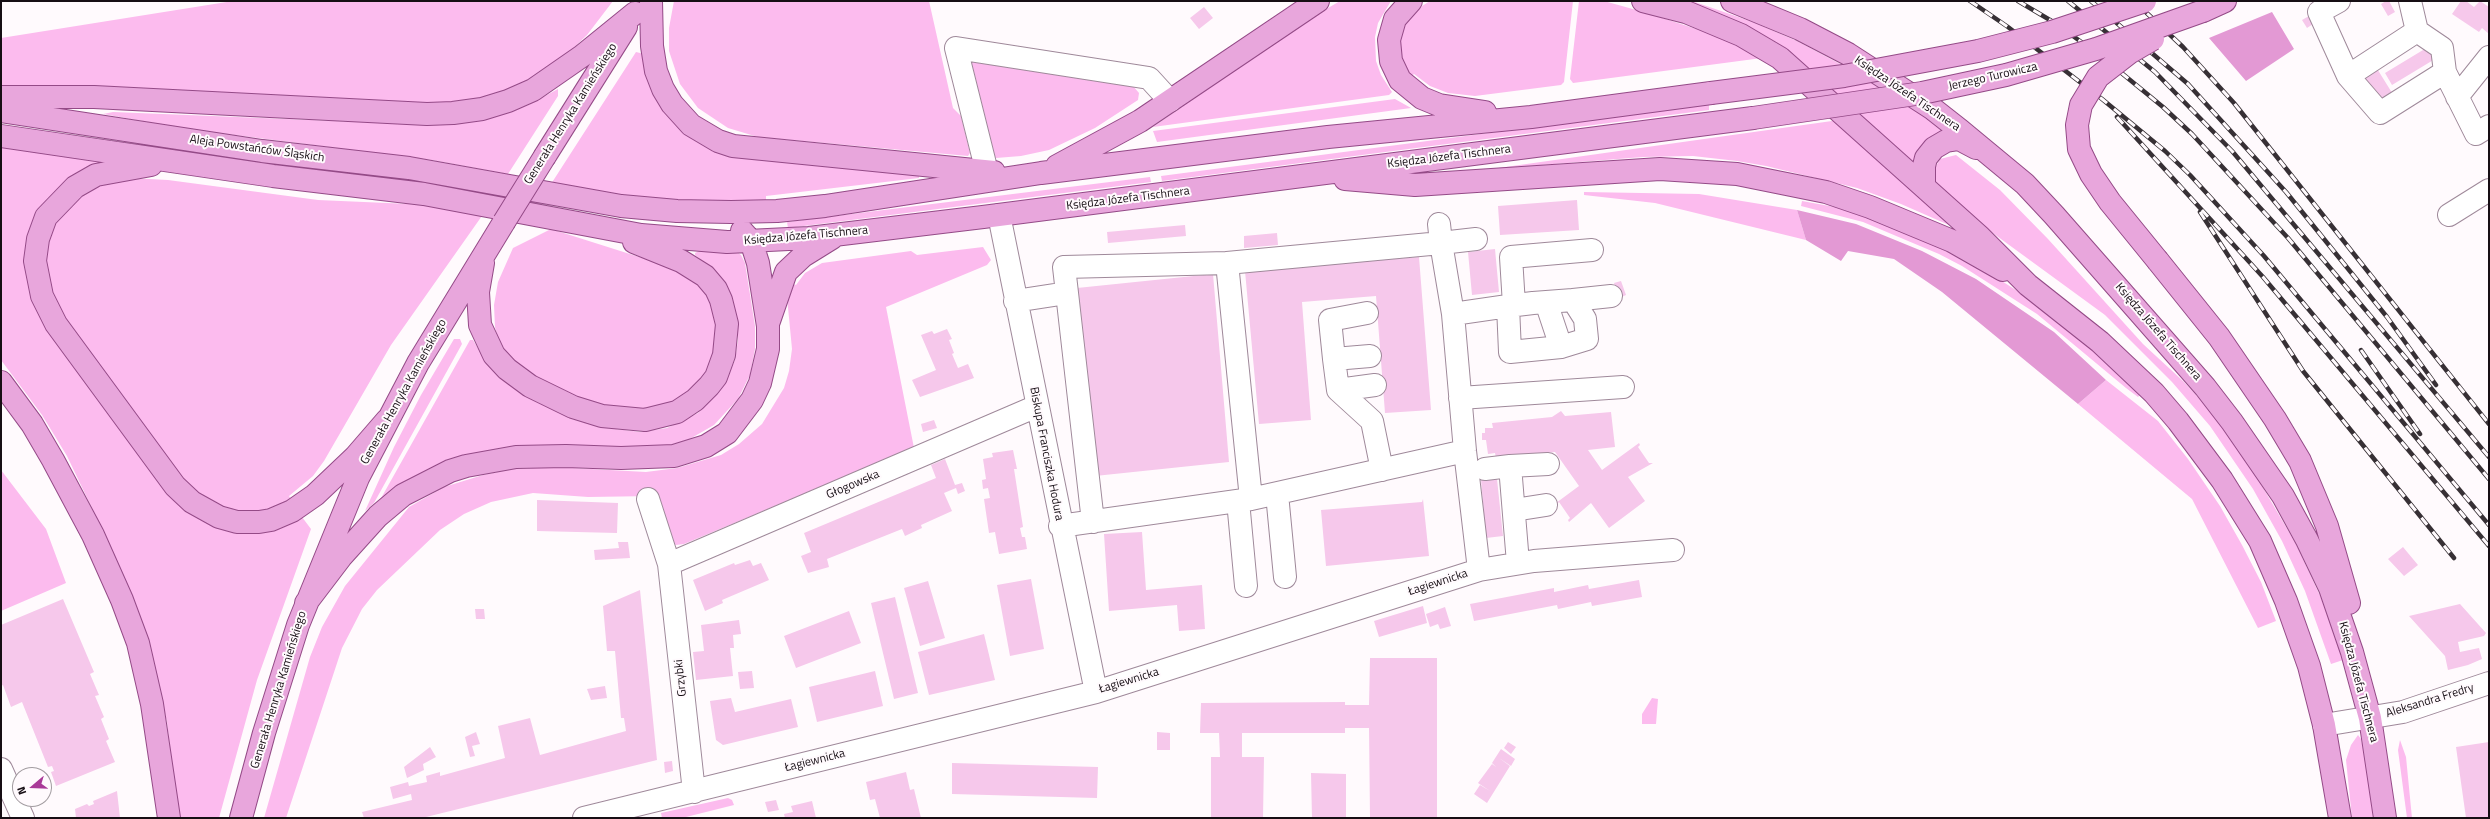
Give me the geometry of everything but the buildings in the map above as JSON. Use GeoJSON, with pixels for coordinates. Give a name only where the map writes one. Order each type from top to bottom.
{"type":"FeatureCollection","features":[{"type":"Feature","properties":{"kind":"main road"},"geometry":{"type":"LineString","coordinates":[[1,97],[94,97],[427,114],[474,110],[508,101],[533,90],[582,56],[642,5],[652,46],[656,71],[662,89],[672,104],[691,125],[718,142],[733,146],[987,172],[1034,174],[1071,160],[1140,121],[1318,1]]}},
{"type":"Feature","properties":{"kind":"main road"},"geometry":{"type":"LineString","coordinates":[[1411,1],[1395,20],[1389,40],[1394,69],[1406,87],[1422,98],[1439,105],[1532,116]]}},
{"type":"Feature","properties":{"kind":"main road"},"geometry":{"type":"LineString","coordinates":[[1643,1],[1686,12],[1741,35],[1780,58],[1843,112],[1980,237],[2028,285],[2100,342],[2149,388],[2178,422],[2222,480],[2260,541],[2283,594],[2309,666],[2324,725],[2340,818]]}},
{"type":"Feature","properties":{"kind":"main road","name":"Księdza Józefa Tischnera"},"geometry":{"type":"LineString","coordinates":[[1732,1],[1800,29],[1848,54],[1932,109],[1993,157],[2025,184],[2095,260],[2232,422],[2283,496],[2307,540],[2330,588],[2352,652],[2370,718],[2386,818]]}},
{"type":"Feature","properties":{"kind":"main road"},"geometry":{"type":"LineString","coordinates":[[705,212],[777,211],[819,207],[1034,174],[1344,135],[1532,116],[1844,76],[1978,51],[2052,32],[2145,1]]}},
{"type":"Feature","properties":{"kind":"main road","name":"Jerzego Turowicza"},"geometry":{"type":"LineString","coordinates":[[1753,118],[1922,93],[2006,75],[2096,49],[2203,11],[2225,1]]}},
{"type":"Feature","properties":{"kind":"main road","name":"Generała Henryka Kamieńskiego"},"geometry":{"type":"LineString","coordinates":[[241,818],[280,682],[306,603],[358,478],[387,420],[433,336],[491,242],[504,214],[545,156],[642,5]]}},
{"type":"Feature","properties":{"kind":"main road"},"geometry":{"type":"LineString","coordinates":[[2203,11],[2129,53],[2098,77],[2081,105],[2077,125],[2080,149],[2091,174],[2110,202],[2219,337],[2275,419],[2300,461],[2327,526],[2348,601],[2352,652]]}},
{"type":"Feature","properties":{"kind":"main road","name":"Aleja Powstańców Śląskich"},"geometry":{"type":"LineString","coordinates":[[1,111],[262,150],[409,168],[621,206],[705,212]]}},
{"type":"Feature","properties":{"kind":"main road","name":"Księdza Józefa Tischnera"},"geometry":{"type":"LineString","coordinates":[[504,214],[676,239],[751,241],[840,234],[999,215],[1753,118]]}},
{"type":"Feature","properties":{"kind":"main road","name":"Aleja Powstańców Śląskich"},"geometry":{"type":"LineString","coordinates":[[1,136],[273,176],[424,194],[504,214]]}},
{"type":"Feature","properties":{"kind":"main road"},"geometry":{"type":"LineString","coordinates":[[1924,187],[1924,166],[1926,158],[1934,148],[1946,141],[1958,139],[1993,157]]}},
{"type":"Feature","properties":{"kind":"main road"},"geometry":{"type":"LineString","coordinates":[[190,163],[160,164],[113,170],[85,180],[63,197],[46,217],[36,250],[38,284],[56,324],[160,468],[186,496],[209,513],[228,520],[259,522],[292,511],[315,495],[355,457],[387,420]]}},
{"type":"Feature","properties":{"kind":"main road"},"geometry":{"type":"LineString","coordinates":[[1316,174],[1367,182],[1415,185],[1648,170],[1680,170],[1736,174],[1826,192],[1870,207],[1952,241],[2028,285]]}},
{"type":"Feature","properties":{"kind":"main road"},"geometry":{"type":"LineString","coordinates":[[306,603],[341,557],[378,516],[403,495],[450,471],[466,466],[516,457],[566,456],[647,458],[674,456],[706,446],[727,433],[752,400],[760,383],[766,363],[768,326],[758,263],[751,241],[733,223],[705,212]]}},
{"type":"Feature","properties":{"kind":"main road"},"geometry":{"type":"LineString","coordinates":[[491,242],[480,278],[478,315],[489,347],[507,369],[541,393],[602,416],[645,420],[677,412],[703,393],[716,377],[721,366],[728,334],[722,300],[711,281],[691,266],[600,228]]}},
{"type":"Feature","properties":{"kind":"main road"},"geometry":{"type":"LineString","coordinates":[[768,326],[783,280],[791,266],[814,248],[840,234]]}},
{"type":"Feature","properties":{"kind":"main road"},"geometry":{"type":"LineString","coordinates":[[1,382],[32,424],[53,460],[93,535],[122,600],[138,644],[152,704],[169,818]]}},
{"type":"Feature","properties":{"kind":"street"},"geometry":{"type":"LineString","coordinates":[[2339,1],[2319,12],[2348,76],[2380,113],[2445,72]]}},
{"type":"Feature","properties":{"kind":"street"},"geometry":{"type":"LineString","coordinates":[[2410,1],[2417,31],[2442,48],[2445,72],[2476,134],[2489,126]]}},
{"type":"Feature","properties":{"kind":"street"},"geometry":{"type":"LineString","coordinates":[[2348,76],[2417,31]]}},
{"type":"Feature","properties":{"kind":"street"},"geometry":{"type":"LineString","coordinates":[[987,172],[956,48],[1150,78],[1170,101]]}},
{"type":"Feature","properties":{"kind":"street"},"geometry":{"type":"LineString","coordinates":[[2457,97],[2489,57]]}},
{"type":"Feature","properties":{"kind":"street"},"geometry":{"type":"LineString","coordinates":[[2449,215],[2489,190]]}},
{"type":"Feature","properties":{"kind":"street","name":"Biskupa Franciszka Hodura"},"geometry":{"type":"LineString","coordinates":[[999,215],[1060,526],[1096,692]]}},
{"type":"Feature","properties":{"kind":"street"},"geometry":{"type":"LineString","coordinates":[[1093,522],[1064,267],[1227,263],[1440,234],[1476,239]]}},
{"type":"Feature","properties":{"kind":"street"},"geometry":{"type":"LineString","coordinates":[[1440,234],[1453,314],[1465,451],[1479,570]]}},
{"type":"Feature","properties":{"kind":"street"},"geometry":{"type":"LineString","coordinates":[[1573,300],[1585,319],[1588,340],[1561,347],[1510,352],[1511,257],[1592,250]]}},
{"type":"Feature","properties":{"kind":"street"},"geometry":{"type":"LineString","coordinates":[[1227,263],[1244,500],[1246,586]]}},
{"type":"Feature","properties":{"kind":"street"},"geometry":{"type":"LineString","coordinates":[[1015,301],[1066,293]]}},
{"type":"Feature","properties":{"kind":"street"},"geometry":{"type":"LineString","coordinates":[[1453,314],[1546,302],[1611,296]]}},
{"type":"Feature","properties":{"kind":"street"},"geometry":{"type":"LineString","coordinates":[[1546,302],[1561,347]]}},
{"type":"Feature","properties":{"kind":"street"},"geometry":{"type":"LineString","coordinates":[[1367,313],[1330,320],[1338,390],[1372,421],[1382,470]]}},
{"type":"Feature","properties":{"kind":"street"},"geometry":{"type":"LineString","coordinates":[[1334,359],[1370,356]]}},
{"type":"Feature","properties":{"kind":"street"},"geometry":{"type":"LineString","coordinates":[[1338,390],[1374,385]]}},
{"type":"Feature","properties":{"kind":"street"},"geometry":{"type":"LineString","coordinates":[[1460,398],[1623,387]]}},
{"type":"Feature","properties":{"kind":"street","name":"Głogowska"},"geometry":{"type":"LineString","coordinates":[[669,564],[1037,406]]}},
{"type":"Feature","properties":{"kind":"street"},"geometry":{"type":"LineString","coordinates":[[1060,526],[1277,494],[1465,451]]}},
{"type":"Feature","properties":{"kind":"street"},"geometry":{"type":"LineString","coordinates":[[1485,469],[1548,464]]}},
{"type":"Feature","properties":{"kind":"street"},"geometry":{"type":"LineString","coordinates":[[1510,466],[1518,563]]}},
{"type":"Feature","properties":{"kind":"street"},"geometry":{"type":"LineString","coordinates":[[1277,494],[1285,577]]}},
{"type":"Feature","properties":{"kind":"street","name":"Grzybki"},"geometry":{"type":"LineString","coordinates":[[648,499],[669,564],[694,792]]}},
{"type":"Feature","properties":{"kind":"street"},"geometry":{"type":"LineString","coordinates":[[1514,510],[1546,505]]}},
{"type":"Feature","properties":{"kind":"street","name":"Łagiewnicka"},"geometry":{"type":"LineString","coordinates":[[584,818],[1096,692],[1479,570],[1518,563],[1673,550]]}},
{"type":"Feature","properties":{"kind":"street","name":"Aleksandra Fredry"},"geometry":{"type":"LineString","coordinates":[[2324,725],[2403,712],[2489,683]]}},
{"type":"Feature","properties":{"kind":"street"},"geometry":{"type":"LineString","coordinates":[[1,769],[23,818]]}},
{"type":"Feature","properties":{"kind":"shaded area"},"geometry":{"type":"Polygon","coordinates":[[[233,1],[613,1],[587,35],[555,66],[517,88],[456,105],[29,89],[1,86],[1,38],[233,1]]]}},
{"type":"Feature","properties":{"kind":"shaded area"},"geometry":{"type":"Polygon","coordinates":[[[674,1],[929,1],[953,108],[961,116],[970,153],[968,156],[758,137],[728,128],[698,108],[680,84],[669,51],[669,28],[674,1]]]}},
{"type":"Feature","properties":{"kind":"shaded area"},"geometry":{"type":"Polygon","coordinates":[[[1340,1],[1391,1],[1378,23],[1375,37],[1376,61],[1381,75],[1392,92],[1389,95],[1153,127],[1299,25],[1340,1]]]}},
{"type":"Feature","properties":{"kind":"shaded area"},"geometry":{"type":"Polygon","coordinates":[[[1430,1],[1573,1],[1564,82],[1561,85],[1475,96],[1448,93],[1430,86],[1414,74],[1410,77],[1401,63],[1399,42],[1404,24],[1414,11],[1430,1]]]}},
{"type":"Feature","properties":{"kind":"shaded area"},"geometry":{"type":"Polygon","coordinates":[[[1579,1],[1604,1],[1647,13],[1715,35],[1762,58],[1573,83],[1570,79],[1579,1]]]}},
{"type":"Feature","properties":{"kind":"shaded area"},"geometry":{"type":"Polygon","coordinates":[[[1677,1],[1692,1],[1753,22],[1797,41],[1874,82],[1944,130],[1913,163],[1811,71],[1677,1]]]}},
{"type":"Feature","properties":{"kind":"shaded area"},"geometry":{"type":"Polygon","coordinates":[[[2272,12],[2294,49],[2246,81],[2209,38],[2272,12]]]}},
{"type":"Feature","properties":{"kind":"shaded area"},"geometry":{"type":"Polygon","coordinates":[[[636,52],[644,54],[685,132],[919,172],[919,178],[766,196],[766,201],[686,203],[622,196],[551,184],[636,52]]]}},
{"type":"Feature","properties":{"kind":"shaded area"},"geometry":{"type":"Polygon","coordinates":[[[972,62],[1133,86],[1139,93],[1138,100],[1095,128],[1049,150],[1021,156],[996,158],[993,156],[983,110],[978,111],[970,74],[972,62]]]}},
{"type":"Feature","properties":{"kind":"shaded area"},"geometry":{"type":"Polygon","coordinates":[[[558,89],[558,96],[508,174],[431,160],[187,129],[103,114],[113,112],[436,125],[489,118],[528,105],[558,89]]]}},
{"type":"Feature","properties":{"kind":"shaded area"},"geometry":{"type":"Polygon","coordinates":[[[1395,99],[1411,108],[1157,142],[1153,131],[1395,99]]]}},
{"type":"Feature","properties":{"kind":"shaded area"},"geometry":{"type":"Polygon","coordinates":[[[1709,104],[1709,110],[1162,181],[1161,176],[1709,104]]]}},
{"type":"Feature","properties":{"kind":"shaded area"},"geometry":{"type":"Polygon","coordinates":[[[1839,120],[1958,229],[1901,204],[1857,188],[1766,166],[1737,161],[1693,156],[1643,157],[1491,169],[1839,120]]]}},
{"type":"Feature","properties":{"kind":"shaded area"},"geometry":{"type":"Polygon","coordinates":[[[1,144],[102,161],[73,176],[46,202],[26,265],[206,521],[302,517],[311,529],[257,680],[219,818],[178,818],[167,722],[154,667],[137,610],[111,548],[67,456],[42,415],[1,360],[1,144]]]}},
{"type":"Feature","properties":{"kind":"shaded area"},"geometry":{"type":"Polygon","coordinates":[[[1956,155],[2000,190],[2048,239],[2143,344],[2183,381],[2213,413],[2248,462],[2296,544],[2322,600],[2343,660],[2331,664],[2305,591],[2282,541],[2253,489],[2210,426],[2172,382],[2105,315],[1990,231],[1941,189],[1935,180],[1934,170],[1940,159],[1956,155]]]}},
{"type":"Feature","properties":{"kind":"shaded area"},"geometry":{"type":"Polygon","coordinates":[[[1150,177],[1151,182],[788,228],[787,222],[1150,177]]]}},
{"type":"Feature","properties":{"kind":"shaded area"},"geometry":{"type":"Polygon","coordinates":[[[130,178],[168,180],[318,200],[410,204],[484,213],[391,345],[324,461],[313,476],[289,496],[292,501],[269,511],[242,512],[211,504],[190,489],[57,307],[46,277],[46,250],[49,235],[60,214],[91,187],[130,178]]]}},
{"type":"Feature","properties":{"kind":"shaded area"},"geometry":{"type":"Polygon","coordinates":[[[1584,192],[1699,194],[1797,210],[1806,240],[1655,203],[1584,195],[1584,192]]]}},
{"type":"Feature","properties":{"kind":"shaded area"},"geometry":{"type":"Polygon","coordinates":[[[1802,201],[1846,209],[1924,239],[1986,271],[2030,299],[2085,342],[2140,395],[2138,397],[2126,388],[2037,314],[1962,266],[1939,254],[1863,222],[1801,206],[1802,201]]]}},
{"type":"Feature","properties":{"kind":"shaded area"},"geometry":{"type":"Polygon","coordinates":[[[1797,210],[1856,224],[1922,251],[1976,279],[2054,332],[2106,380],[2078,404],[1942,292],[1894,259],[1848,251],[1841,261],[1806,240],[1797,210]]]}},
{"type":"Feature","properties":{"kind":"shaded area"},"geometry":{"type":"Polygon","coordinates":[[[551,229],[674,268],[705,290],[720,326],[708,375],[675,406],[619,412],[559,392],[511,362],[499,343],[495,327],[494,305],[498,282],[513,248],[551,229]]]}},
{"type":"Feature","properties":{"kind":"shaded area"},"geometry":{"type":"Polygon","coordinates":[[[983,247],[991,260],[987,265],[886,307],[914,448],[684,544],[676,545],[670,543],[654,496],[588,497],[533,493],[491,502],[464,514],[440,530],[377,590],[362,609],[342,648],[286,818],[264,818],[310,657],[322,627],[345,586],[409,507],[444,487],[483,475],[512,469],[555,467],[646,472],[677,468],[721,455],[739,444],[762,424],[784,388],[789,371],[792,349],[787,297],[790,283],[796,285],[805,273],[822,263],[911,251],[917,255],[983,247]]]}},
{"type":"Feature","properties":{"kind":"shaded area"},"geometry":{"type":"Polygon","coordinates":[[[699,251],[737,252],[741,255],[745,263],[755,326],[755,349],[750,375],[738,399],[714,425],[688,440],[659,448],[528,446],[380,500],[470,340],[473,340],[487,363],[497,374],[534,400],[572,419],[607,428],[641,432],[667,428],[698,413],[724,385],[735,360],[738,340],[737,317],[730,293],[713,269],[695,255],[695,253],[699,251]]]}},
{"type":"Feature","properties":{"kind":"shaded area"},"geometry":{"type":"Polygon","coordinates":[[[454,339],[460,339],[462,344],[374,503],[365,511],[394,447],[421,395],[454,339]]]}},
{"type":"Feature","properties":{"kind":"shaded area"},"geometry":{"type":"Polygon","coordinates":[[[2106,380],[2158,421],[2188,459],[2220,506],[2242,545],[2261,582],[2276,621],[2258,628],[2192,499],[2078,404],[2106,380]]]}},
{"type":"Feature","properties":{"kind":"shaded area"},"geometry":{"type":"Polygon","coordinates":[[[1,470],[46,529],[66,583],[1,611],[1,470]]]}},
{"type":"Feature","properties":{"kind":"shaded area"},"geometry":{"type":"Polygon","coordinates":[[[1652,698],[1658,699],[1656,724],[1642,724],[1642,714],[1652,698]]]}},
{"type":"Feature","properties":{"kind":"shaded area"},"geometry":{"type":"Polygon","coordinates":[[[2358,735],[2361,739],[2367,768],[2373,818],[2352,818],[2346,760],[2351,745],[2358,735]]]}},
{"type":"Feature","properties":{"kind":"shaded area"},"geometry":{"type":"Polygon","coordinates":[[[2400,740],[2406,757],[2412,818],[2407,818],[2398,750],[2400,740]]]}},
{"type":"Feature","properties":{"kind":"shaded area"},"geometry":{"type":"Polygon","coordinates":[[[728,798],[732,800],[734,805],[682,818],[662,818],[661,813],[728,798]]]}},
{"type":"Feature","properties":{"kind":"railway"},"geometry":{"type":"LineString","coordinates":[[1970,1],[2008,27],[2102,99],[2165,151],[2190,175],[2264,256],[2489,525]]}},
{"type":"Feature","properties":{"kind":"railway"},"geometry":{"type":"LineString","coordinates":[[2018,1],[2055,23],[2102,57],[2163,107],[2192,134],[2288,238],[2489,479]]}},
{"type":"Feature","properties":{"kind":"railway"},"geometry":{"type":"LineString","coordinates":[[2068,1],[2155,72],[2232,151],[2489,457]]}},
{"type":"Feature","properties":{"kind":"railway"},"geometry":{"type":"LineString","coordinates":[[2091,1],[2188,84],[2286,192],[2387,317],[2436,385]]}},
{"type":"Feature","properties":{"kind":"railway"},"geometry":{"type":"LineString","coordinates":[[2134,1],[2183,47],[2234,103],[2489,424]]}},
{"type":"Feature","properties":{"kind":"railway"},"geometry":{"type":"LineString","coordinates":[[2117,117],[2263,277],[2489,546]]}},
{"type":"Feature","properties":{"kind":"railway"},"geometry":{"type":"LineString","coordinates":[[2200,212],[2303,371],[2454,558]]}},
{"type":"Feature","properties":{"kind":"railway"},"geometry":{"type":"LineString","coordinates":[[2361,350],[2420,434]]}}]}
